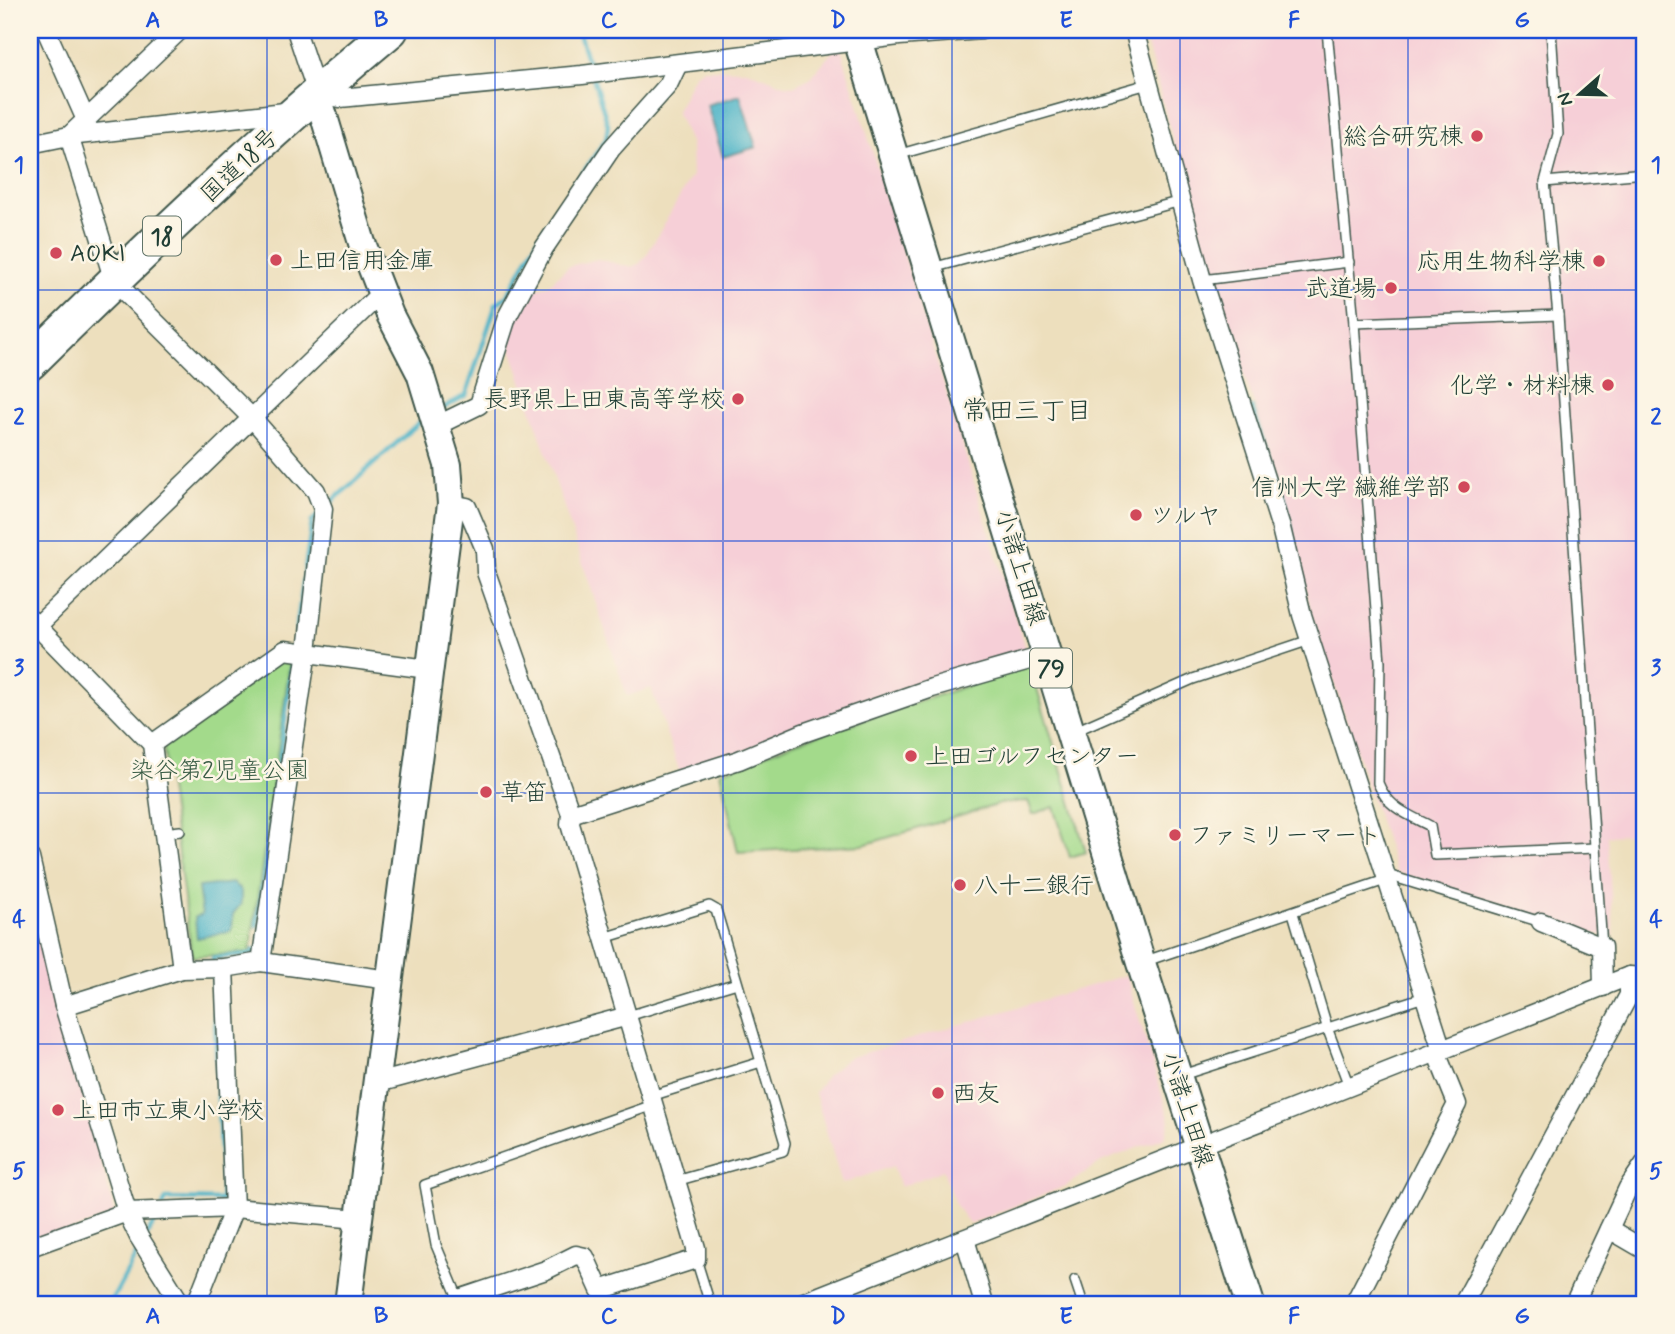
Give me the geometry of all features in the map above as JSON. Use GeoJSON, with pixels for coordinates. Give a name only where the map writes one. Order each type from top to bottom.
{"type":"FeatureCollection","features":[{"type":"Feature","properties":{"kind":"highway","name":"国道18号"},"geometry":{"type":"LineString","coordinates":[[30,363],[307,102],[391,30]]}},
{"type":"Feature","properties":{"kind":"main road","name":"小諸上田線"},"geometry":{"type":"LineString","coordinates":[[857,36],[1141,963],[1250,1304]]}},
{"type":"Feature","properties":{"kind":"street"},"geometry":{"type":"LineString","coordinates":[[47,30],[86,120]]}},
{"type":"Feature","properties":{"kind":"street"},"geometry":{"type":"LineString","coordinates":[[69,136],[180,30]]}},
{"type":"Feature","properties":{"kind":"street"},"geometry":{"type":"LineString","coordinates":[[296,30],[307,102],[346,196],[381,293],[411,353],[434,418],[449,473],[451,504],[374,1084],[348,1304]]}},
{"type":"Feature","properties":{"kind":"street"},"geometry":{"type":"LineString","coordinates":[[30,144],[307,102],[678,64],[857,36],[982,30]]}},
{"type":"Feature","properties":{"kind":"street"},"geometry":{"type":"LineString","coordinates":[[1134,30],[1181,201],[1207,279],[1310,640],[1391,878],[1424,997],[1429,1001],[1439,1051],[1457,1104],[1354,1304]]}},
{"type":"Feature","properties":{"kind":"street"},"geometry":{"type":"LineString","coordinates":[[434,418],[479,405],[507,317],[544,248],[611,149],[668,85],[678,64]]}},
{"type":"Feature","properties":{"kind":"street"},"geometry":{"type":"LineString","coordinates":[[69,136],[114,281],[253,419],[316,491],[323,509],[307,651],[261,962]]}},
{"type":"Feature","properties":{"kind":"street"},"geometry":{"type":"LineString","coordinates":[[182,969],[172,832],[152,744],[32,626],[253,419],[381,293]]}},
{"type":"Feature","properties":{"kind":"street"},"geometry":{"type":"LineString","coordinates":[[451,504],[467,507],[485,549],[486,572],[571,814],[570,824],[696,1248],[696,1259],[600,1290],[585,1257],[576,1255],[546,1270],[460,1302]]}},
{"type":"Feature","properties":{"kind":"street"},"geometry":{"type":"LineString","coordinates":[[152,744],[285,650],[428,670]]}},
{"type":"Feature","properties":{"kind":"street"},"geometry":{"type":"LineString","coordinates":[[571,814],[739,760],[803,733],[932,688],[1047,655]]}},
{"type":"Feature","properties":{"kind":"street"},"geometry":{"type":"LineString","coordinates":[[30,858],[64,1006],[127,1212],[181,1304]]}},
{"type":"Feature","properties":{"kind":"street"},"geometry":{"type":"LineString","coordinates":[[1541,922],[1602,947],[1602,987]]}},
{"type":"Feature","properties":{"kind":"street"},"geometry":{"type":"LineString","coordinates":[[64,1006],[182,969],[224,968],[261,962],[389,980]]}},
{"type":"Feature","properties":{"kind":"street"},"geometry":{"type":"LineString","coordinates":[[196,1304],[234,1208],[224,968]]}},
{"type":"Feature","properties":{"kind":"street"},"geometry":{"type":"LineString","coordinates":[[799,1304],[1602,987],[1637,977]]}},
{"type":"Feature","properties":{"kind":"street"},"geometry":{"type":"LineString","coordinates":[[1463,1304],[1637,977]]}},
{"type":"Feature","properties":{"kind":"street"},"geometry":{"type":"LineString","coordinates":[[374,1084],[628,1016]]}},
{"type":"Feature","properties":{"kind":"street"},"geometry":{"type":"LineString","coordinates":[[1574,1304],[1628,1188],[1645,1163]]}},
{"type":"Feature","properties":{"kind":"street"},"geometry":{"type":"LineString","coordinates":[[30,1247],[127,1212],[234,1208],[358,1219]]}},
{"type":"Feature","properties":{"kind":"street"},"geometry":{"type":"LineString","coordinates":[[1609,1229],[1645,1250]]}},
{"type":"Feature","properties":{"kind":"street"},"geometry":{"type":"LineString","coordinates":[[965,1239],[984,1304]]}},
{"type":"Feature","properties":{"kind":"lane"},"geometry":{"type":"LineString","coordinates":[[1327,30],[1349,262],[1380,662],[1378,783],[1384,798],[1391,806],[1430,826],[1435,855],[1595,848]]}},
{"type":"Feature","properties":{"kind":"lane"},"geometry":{"type":"LineString","coordinates":[[1550,30],[1558,134],[1545,182],[1558,315],[1602,947]]}},
{"type":"Feature","properties":{"kind":"lane"},"geometry":{"type":"LineString","coordinates":[[895,155],[1148,84]]}},
{"type":"Feature","properties":{"kind":"lane"},"geometry":{"type":"LineString","coordinates":[[1545,182],[1645,173]]}},
{"type":"Feature","properties":{"kind":"lane"},"geometry":{"type":"LineString","coordinates":[[930,268],[1181,201]]}},
{"type":"Feature","properties":{"kind":"lane"},"geometry":{"type":"LineString","coordinates":[[1207,279],[1349,262]]}},
{"type":"Feature","properties":{"kind":"lane"},"geometry":{"type":"LineString","coordinates":[[1354,323],[1558,315]]}},
{"type":"Feature","properties":{"kind":"lane"},"geometry":{"type":"LineString","coordinates":[[1071,733],[1193,679],[1310,640]]}},
{"type":"Feature","properties":{"kind":"lane"},"geometry":{"type":"LineString","coordinates":[[1141,963],[1391,878],[1541,922]]}},
{"type":"Feature","properties":{"kind":"lane"},"geometry":{"type":"LineString","coordinates":[[604,938],[709,906],[716,910],[785,1143],[783,1151],[676,1181]]}},
{"type":"Feature","properties":{"kind":"lane"},"geometry":{"type":"LineString","coordinates":[[1293,913],[1328,1030],[1349,1086]]}},
{"type":"Feature","properties":{"kind":"lane"},"geometry":{"type":"LineString","coordinates":[[628,1016],[737,983]]}},
{"type":"Feature","properties":{"kind":"lane"},"geometry":{"type":"LineString","coordinates":[[1177,1076],[1328,1030],[1424,997]]}},
{"type":"Feature","properties":{"kind":"lane"},"geometry":{"type":"LineString","coordinates":[[460,1302],[436,1245],[425,1185],[761,1062]]}},
{"type":"Feature","properties":{"kind":"lane"},"geometry":{"type":"LineString","coordinates":[[696,1259],[710,1304]]}},
{"type":"Feature","properties":{"kind":"lane"},"geometry":{"type":"LineString","coordinates":[[1075,1280],[1083,1304]]}},
{"type":"Feature","properties":{"kind":"shaded area","name":"信州大学 繊維学部"},"geometry":{"type":"Polygon","coordinates":[[[1143,30],[1645,30],[1645,834],[1607,836],[1614,936],[1586,933],[1396,872],[1312,616],[1286,496],[1214,289],[1143,30]]]}},
{"type":"Feature","properties":{"kind":"shaded area","name":"長野県上田東高等学校"},"geometry":{"type":"Polygon","coordinates":[[[841,49],[1027,655],[680,773],[651,688],[627,696],[508,339],[517,313],[530,290],[547,286],[569,266],[598,259],[630,267],[639,264],[646,256],[692,175],[691,144],[676,112],[695,73],[704,69],[746,70],[793,86],[810,78],[834,50],[841,49]]]}},
{"type":"Feature","properties":{"kind":"shaded area","name":"上田市立東小学校"},"geometry":{"type":"Polygon","coordinates":[[[30,884],[59,1006],[115,1214],[30,1246],[30,884]]]}},
{"type":"Feature","properties":{"kind":"shaded area"},"geometry":{"type":"Polygon","coordinates":[[[1126,975],[1170,1121],[1165,1137],[1101,1162],[1066,1186],[969,1224],[955,1204],[943,1170],[900,1187],[893,1166],[842,1184],[815,1093],[826,1076],[848,1058],[1126,975]]]}},
{"type":"Feature","properties":{"kind":"green space","name":"染谷第2児童公園"},"geometry":{"type":"Polygon","coordinates":[[[284,656],[290,661],[250,952],[192,957],[163,744],[284,656]]]}},
{"type":"Feature","properties":{"kind":"green space","name":"上田ゴルフセンター"},"geometry":{"type":"Polygon","coordinates":[[[1030,665],[1086,852],[1070,857],[1054,807],[1033,814],[1028,801],[1003,803],[863,845],[738,852],[720,772],[796,742],[1030,665]]]}},
{"type":"Feature","properties":{"kind":"water"},"geometry":{"type":"Polygon","coordinates":[[[740,95],[756,147],[723,157],[707,105],[740,95]]]}},
{"type":"Feature","properties":{"kind":"water"},"geometry":{"type":"Polygon","coordinates":[[[232,883],[241,891],[241,904],[233,914],[232,931],[197,938],[195,917],[202,915],[198,887],[232,883]]]}},
{"type":"Feature","properties":{"kind":"waterway"},"geometry":{"type":"LineString","coordinates":[[578,30],[590,69]]}},
{"type":"Feature","properties":{"kind":"waterway"},"geometry":{"type":"LineString","coordinates":[[440,410],[466,395],[496,304],[508,295],[538,239],[606,139],[608,125],[593,77]]}},
{"type":"Feature","properties":{"kind":"waterway"},"geometry":{"type":"LineString","coordinates":[[1252,408],[1284,496],[1303,584]]}},
{"type":"Feature","properties":{"kind":"waterway"},"geometry":{"type":"LineString","coordinates":[[326,507],[423,419]]}},
{"type":"Feature","properties":{"kind":"waterway"},"geometry":{"type":"LineString","coordinates":[[296,632],[312,521],[317,516]]}},
{"type":"Feature","properties":{"kind":"waterway"},"geometry":{"type":"LineString","coordinates":[[257,926],[293,660]]}},
{"type":"Feature","properties":{"kind":"waterway"},"geometry":{"type":"LineString","coordinates":[[213,962],[213,958],[254,954],[254,949]]}},
{"type":"Feature","properties":{"kind":"waterway"},"geometry":{"type":"LineString","coordinates":[[163,1206],[166,1199],[222,1200],[213,971]]}},
{"type":"Feature","properties":{"kind":"waterway"},"geometry":{"type":"LineString","coordinates":[[146,1237],[157,1217]]}},
{"type":"Feature","properties":{"kind":"waterway"},"geometry":{"type":"LineString","coordinates":[[110,1304],[140,1248]]}},
{"type":"Feature","properties":{"kind":"place","name":"総合研究棟"},"geometry":{"type":"Point","coordinates":[1477,136]}},
{"type":"Feature","properties":{"kind":"place","name":"AOKI"},"geometry":{"type":"Point","coordinates":[56,253]}},
{"type":"Feature","properties":{"kind":"place","name":"上田信用金庫"},"geometry":{"type":"Point","coordinates":[276,260]}},
{"type":"Feature","properties":{"kind":"place","name":"応用生物科学棟"},"geometry":{"type":"Point","coordinates":[1599,261]}},
{"type":"Feature","properties":{"kind":"place","name":"武道場"},"geometry":{"type":"Point","coordinates":[1391,288]}},
{"type":"Feature","properties":{"kind":"place","name":"化学・材料棟"},"geometry":{"type":"Point","coordinates":[1608,385]}},
{"type":"Feature","properties":{"kind":"place","name":"長野県上田東高等学校"},"geometry":{"type":"Point","coordinates":[738,399]}},
{"type":"Feature","properties":{"kind":"place","name":"信州大学 繊維学部"},"geometry":{"type":"Point","coordinates":[1464,487]}},
{"type":"Feature","properties":{"kind":"place","name":"ツルヤ"},"geometry":{"type":"Point","coordinates":[1136,515]}},
{"type":"Feature","properties":{"kind":"place","name":"上田ゴルフセンター"},"geometry":{"type":"Point","coordinates":[911,756]}},
{"type":"Feature","properties":{"kind":"place","name":"草笛"},"geometry":{"type":"Point","coordinates":[486,792]}},
{"type":"Feature","properties":{"kind":"place","name":"ファミリーマート"},"geometry":{"type":"Point","coordinates":[1175,835]}},
{"type":"Feature","properties":{"kind":"place","name":"八十二銀行"},"geometry":{"type":"Point","coordinates":[960,885]}},
{"type":"Feature","properties":{"kind":"place","name":"西友"},"geometry":{"type":"Point","coordinates":[938,1093]}},
{"type":"Feature","properties":{"kind":"place","name":"上田市立東小学校"},"geometry":{"type":"Point","coordinates":[58,1110]}},
{"type":"Feature","properties":{"kind":"district","name":"常田三丁目"},"geometry":{"type":"Point","coordinates":[1027,410]}}]}
